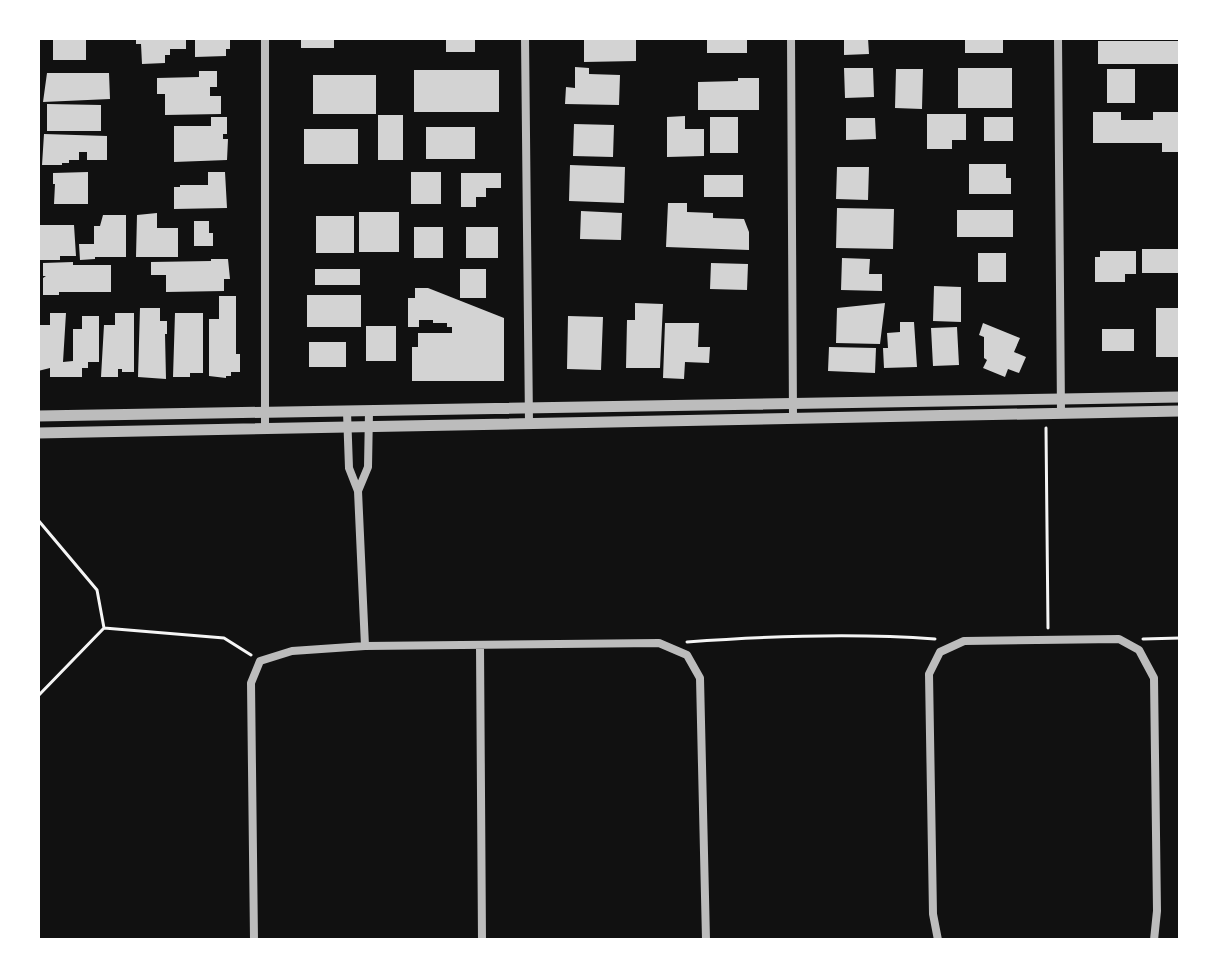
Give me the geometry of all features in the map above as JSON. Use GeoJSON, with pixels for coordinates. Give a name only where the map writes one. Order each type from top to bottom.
{"type":"FeatureCollection","features":[{"type":"Feature","properties":{"kind":"street"},"geometry":{"type":"LineString","coordinates":[[265,38],[265,428]]}},
{"type":"Feature","properties":{"kind":"street"},"geometry":{"type":"LineString","coordinates":[[525,38],[529,423]]}},
{"type":"Feature","properties":{"kind":"street"},"geometry":{"type":"LineString","coordinates":[[791,38],[793,418]]}},
{"type":"Feature","properties":{"kind":"street"},"geometry":{"type":"LineString","coordinates":[[1058,38],[1061,413]]}},
{"type":"Feature","properties":{"kind":"street"},"geometry":{"type":"LineString","coordinates":[[38,416],[1180,397]]}},
{"type":"Feature","properties":{"kind":"street"},"geometry":{"type":"LineString","coordinates":[[38,433],[1180,411]]}},
{"type":"Feature","properties":{"kind":"street"},"geometry":{"type":"LineString","coordinates":[[347,412],[349,468],[358,491],[365,646]]}},
{"type":"Feature","properties":{"kind":"street"},"geometry":{"type":"LineString","coordinates":[[358,491],[368,467],[369,412]]}},
{"type":"Feature","properties":{"kind":"street"},"geometry":{"type":"LineString","coordinates":[[938,940],[933,914],[929,674],[940,652],[964,641],[1119,639],[1139,650],[1154,678],[1157,911],[1154,940]]}},
{"type":"Feature","properties":{"kind":"street"},"geometry":{"type":"LineString","coordinates":[[254,940],[251,683],[260,661],[292,651],[365,646],[659,643],[687,655],[700,678],[706,940]]}},
{"type":"Feature","properties":{"kind":"street"},"geometry":{"type":"LineString","coordinates":[[480,646],[482,940]]}},
{"type":"Feature","properties":{"kind":"path"},"geometry":{"type":"LineString","coordinates":[[1046,423],[1048,640]]}},
{"type":"Feature","properties":{"kind":"path"},"geometry":{"type":"LineString","coordinates":[[38,520],[97,590],[104,628]]}},
{"type":"Feature","properties":{"kind":"path"},"geometry":{"type":"LineString","coordinates":[[104,628],[224,638],[260,661]]}},
{"type":"Feature","properties":{"kind":"path"},"geometry":{"type":"LineString","coordinates":[[38,696],[104,628]]}},
{"type":"Feature","properties":{"kind":"path"},"geometry":{"type":"LineString","coordinates":[[688,642],[791,637],[938,639]]}},
{"type":"Feature","properties":{"kind":"path"},"geometry":{"type":"LineString","coordinates":[[1119,639],[1180,638]]}},
{"type":"Feature","properties":{"kind":"building"},"geometry":{"type":"Polygon","coordinates":[[[136,38],[186,38],[186,49],[170,49],[170,55],[165,55],[165,63],[142,64],[141,44],[136,44],[136,38]]]}},
{"type":"Feature","properties":{"kind":"building"},"geometry":{"type":"Polygon","coordinates":[[[195,38],[230,38],[230,49],[226,49],[226,56],[195,57],[195,38]]]}},
{"type":"Feature","properties":{"kind":"building"},"geometry":{"type":"Polygon","coordinates":[[[301,38],[334,38],[334,48],[301,48],[301,38]]]}},
{"type":"Feature","properties":{"kind":"building"},"geometry":{"type":"Polygon","coordinates":[[[446,38],[475,38],[475,52],[446,52],[446,38]]]}},
{"type":"Feature","properties":{"kind":"building"},"geometry":{"type":"Polygon","coordinates":[[[584,38],[636,38],[636,61],[584,62],[584,38]]]}},
{"type":"Feature","properties":{"kind":"building"},"geometry":{"type":"Polygon","coordinates":[[[707,38],[747,38],[747,53],[707,53],[707,38]]]}},
{"type":"Feature","properties":{"kind":"building"},"geometry":{"type":"Polygon","coordinates":[[[844,38],[868,38],[869,54],[844,55],[844,38]]]}},
{"type":"Feature","properties":{"kind":"building"},"geometry":{"type":"Polygon","coordinates":[[[965,38],[1003,38],[1003,53],[965,53],[965,38]]]}},
{"type":"Feature","properties":{"kind":"building"},"geometry":{"type":"Polygon","coordinates":[[[53,39],[86,39],[86,60],[53,60],[53,39]]]}},
{"type":"Feature","properties":{"kind":"building"},"geometry":{"type":"Polygon","coordinates":[[[1098,41],[1179,41],[1179,64],[1098,64],[1098,41]]]}},
{"type":"Feature","properties":{"kind":"building"},"geometry":{"type":"Polygon","coordinates":[[[575,67],[589,68],[589,74],[620,75],[619,105],[565,104],[566,87],[575,88],[575,67]]]}},
{"type":"Feature","properties":{"kind":"building"},"geometry":{"type":"Polygon","coordinates":[[[844,68],[873,68],[874,97],[845,98],[844,68]]]}},
{"type":"Feature","properties":{"kind":"building"},"geometry":{"type":"Polygon","coordinates":[[[958,68],[1012,68],[1012,108],[958,108],[958,68]]]}},
{"type":"Feature","properties":{"kind":"building"},"geometry":{"type":"Polygon","coordinates":[[[896,69],[923,69],[922,109],[895,108],[896,69]]]}},
{"type":"Feature","properties":{"kind":"building"},"geometry":{"type":"Polygon","coordinates":[[[1107,69],[1135,69],[1135,103],[1107,103],[1107,69]]]}},
{"type":"Feature","properties":{"kind":"building"},"geometry":{"type":"Polygon","coordinates":[[[414,70],[499,70],[499,112],[414,112],[414,70]]]}},
{"type":"Feature","properties":{"kind":"building"},"geometry":{"type":"Polygon","coordinates":[[[199,71],[217,71],[217,87],[210,87],[210,96],[221,96],[221,114],[165,115],[165,94],[157,94],[157,78],[199,77],[199,71]]]}},
{"type":"Feature","properties":{"kind":"building"},"geometry":{"type":"Polygon","coordinates":[[[47,73],[109,73],[110,99],[43,102],[47,73]]]}},
{"type":"Feature","properties":{"kind":"building"},"geometry":{"type":"Polygon","coordinates":[[[313,75],[376,75],[376,114],[313,114],[313,75]]]}},
{"type":"Feature","properties":{"kind":"building"},"geometry":{"type":"Polygon","coordinates":[[[738,78],[759,78],[759,110],[698,110],[698,82],[738,81],[738,78]]]}},
{"type":"Feature","properties":{"kind":"building"},"geometry":{"type":"Polygon","coordinates":[[[47,104],[101,105],[101,131],[47,131],[47,104]]]}},
{"type":"Feature","properties":{"kind":"building"},"geometry":{"type":"Polygon","coordinates":[[[1093,112],[1121,112],[1121,120],[1153,120],[1153,112],[1178,112],[1178,152],[1162,152],[1162,143],[1093,143],[1093,112]]]}},
{"type":"Feature","properties":{"kind":"building"},"geometry":{"type":"Polygon","coordinates":[[[927,114],[966,114],[966,140],[952,140],[952,149],[927,149],[927,114]]]}},
{"type":"Feature","properties":{"kind":"building"},"geometry":{"type":"Polygon","coordinates":[[[378,115],[403,115],[403,160],[378,160],[378,115]]]}},
{"type":"Feature","properties":{"kind":"building"},"geometry":{"type":"Polygon","coordinates":[[[685,116],[685,129],[704,129],[704,156],[667,157],[667,117],[685,116]]]}},
{"type":"Feature","properties":{"kind":"building"},"geometry":{"type":"Polygon","coordinates":[[[211,117],[227,117],[227,134],[223,134],[223,139],[228,139],[227,160],[174,162],[174,126],[211,126],[211,117]]]}},
{"type":"Feature","properties":{"kind":"building"},"geometry":{"type":"Polygon","coordinates":[[[710,117],[738,117],[738,153],[710,153],[710,117]]]}},
{"type":"Feature","properties":{"kind":"building"},"geometry":{"type":"Polygon","coordinates":[[[984,117],[1013,117],[1013,141],[984,141],[984,117]]]}},
{"type":"Feature","properties":{"kind":"building"},"geometry":{"type":"Polygon","coordinates":[[[846,118],[875,118],[876,139],[846,140],[846,118]]]}},
{"type":"Feature","properties":{"kind":"building"},"geometry":{"type":"Polygon","coordinates":[[[574,124],[614,125],[613,157],[573,156],[574,124]]]}},
{"type":"Feature","properties":{"kind":"building"},"geometry":{"type":"Polygon","coordinates":[[[426,127],[475,127],[475,159],[426,159],[426,127]]]}},
{"type":"Feature","properties":{"kind":"building"},"geometry":{"type":"Polygon","coordinates":[[[304,129],[358,129],[358,164],[304,164],[304,129]]]}},
{"type":"Feature","properties":{"kind":"building"},"geometry":{"type":"Polygon","coordinates":[[[44,134],[107,136],[107,160],[87,160],[87,152],[79,152],[79,160],[69,160],[69,163],[62,165],[42,165],[44,134]]]}},
{"type":"Feature","properties":{"kind":"building"},"geometry":{"type":"Polygon","coordinates":[[[969,164],[1006,164],[1006,178],[1011,178],[1011,194],[969,194],[969,164]]]}},
{"type":"Feature","properties":{"kind":"building"},"geometry":{"type":"Polygon","coordinates":[[[570,165],[625,167],[624,203],[569,201],[570,165]]]}},
{"type":"Feature","properties":{"kind":"building"},"geometry":{"type":"Polygon","coordinates":[[[837,167],[869,167],[868,200],[836,199],[837,167]]]}},
{"type":"Feature","properties":{"kind":"building"},"geometry":{"type":"Polygon","coordinates":[[[88,172],[88,204],[54,204],[53,173],[88,172]]]}},
{"type":"Feature","properties":{"kind":"building"},"geometry":{"type":"Polygon","coordinates":[[[208,172],[225,172],[227,208],[174,209],[174,187],[208,185],[208,172]]]}},
{"type":"Feature","properties":{"kind":"building"},"geometry":{"type":"Polygon","coordinates":[[[411,172],[441,172],[441,204],[411,204],[411,172]]]}},
{"type":"Feature","properties":{"kind":"building"},"geometry":{"type":"Polygon","coordinates":[[[461,173],[501,173],[501,188],[486,188],[486,197],[476,197],[476,207],[461,207],[461,173]]]}},
{"type":"Feature","properties":{"kind":"building"},"geometry":{"type":"Polygon","coordinates":[[[704,175],[743,175],[743,197],[704,197],[704,175]]]}},
{"type":"Feature","properties":{"kind":"building"},"geometry":{"type":"Polygon","coordinates":[[[668,203],[687,203],[687,212],[713,213],[713,218],[744,219],[749,232],[749,250],[666,247],[668,203]]]}},
{"type":"Feature","properties":{"kind":"building"},"geometry":{"type":"Polygon","coordinates":[[[837,208],[894,209],[893,249],[836,248],[837,208]]]}},
{"type":"Feature","properties":{"kind":"building"},"geometry":{"type":"Polygon","coordinates":[[[957,210],[1013,210],[1013,237],[957,237],[957,210]]]}},
{"type":"Feature","properties":{"kind":"building"},"geometry":{"type":"Polygon","coordinates":[[[581,211],[622,213],[621,240],[580,239],[581,211]]]}},
{"type":"Feature","properties":{"kind":"building"},"geometry":{"type":"Polygon","coordinates":[[[359,212],[399,212],[399,252],[359,252],[359,212]]]}},
{"type":"Feature","properties":{"kind":"building"},"geometry":{"type":"Polygon","coordinates":[[[157,213],[157,228],[178,228],[178,257],[136,257],[137,215],[157,213]]]}},
{"type":"Feature","properties":{"kind":"building"},"geometry":{"type":"Polygon","coordinates":[[[103,215],[126,215],[126,257],[80,260],[79,244],[94,244],[94,226],[100,226],[103,215]]]}},
{"type":"Feature","properties":{"kind":"building"},"geometry":{"type":"Polygon","coordinates":[[[316,216],[354,216],[354,253],[316,253],[316,216]]]}},
{"type":"Feature","properties":{"kind":"building"},"geometry":{"type":"Polygon","coordinates":[[[194,221],[209,221],[213,246],[194,246],[194,221]]]}},
{"type":"Feature","properties":{"kind":"building"},"geometry":{"type":"Polygon","coordinates":[[[40,225],[74,225],[76,256],[40,260],[40,225]]]}},
{"type":"Feature","properties":{"kind":"building"},"geometry":{"type":"Polygon","coordinates":[[[414,227],[443,227],[443,258],[414,258],[414,227]]]}},
{"type":"Feature","properties":{"kind":"building"},"geometry":{"type":"Polygon","coordinates":[[[466,227],[498,227],[498,258],[466,258],[466,227]]]}},
{"type":"Feature","properties":{"kind":"building"},"geometry":{"type":"Polygon","coordinates":[[[1142,249],[1180,249],[1180,273],[1142,273],[1142,249]]]}},
{"type":"Feature","properties":{"kind":"building"},"geometry":{"type":"Polygon","coordinates":[[[1100,251],[1136,251],[1136,274],[1125,274],[1125,282],[1095,282],[1095,257],[1100,257],[1100,251]]]}},
{"type":"Feature","properties":{"kind":"building"},"geometry":{"type":"Polygon","coordinates":[[[978,253],[1006,253],[1006,282],[978,282],[978,253]]]}},
{"type":"Feature","properties":{"kind":"building"},"geometry":{"type":"Polygon","coordinates":[[[842,258],[870,259],[869,274],[882,274],[882,291],[841,290],[842,258]]]}},
{"type":"Feature","properties":{"kind":"building"},"geometry":{"type":"Polygon","coordinates":[[[228,259],[230,279],[224,279],[224,291],[166,292],[166,275],[151,275],[151,262],[228,259]]]}},
{"type":"Feature","properties":{"kind":"building"},"geometry":{"type":"Polygon","coordinates":[[[73,262],[73,265],[111,265],[111,292],[43,295],[43,278],[46,276],[43,276],[43,263],[73,262]]]}},
{"type":"Feature","properties":{"kind":"building"},"geometry":{"type":"Polygon","coordinates":[[[711,263],[748,264],[747,290],[710,289],[711,263]]]}},
{"type":"Feature","properties":{"kind":"building"},"geometry":{"type":"Polygon","coordinates":[[[315,269],[360,269],[360,285],[315,285],[315,269]]]}},
{"type":"Feature","properties":{"kind":"building"},"geometry":{"type":"Polygon","coordinates":[[[460,269],[486,269],[486,298],[460,298],[460,269]]]}},
{"type":"Feature","properties":{"kind":"building"},"geometry":{"type":"Polygon","coordinates":[[[934,286],[961,287],[961,322],[933,321],[934,286]]]}},
{"type":"Feature","properties":{"kind":"building"},"geometry":{"type":"Polygon","coordinates":[[[415,288],[428,288],[504,318],[504,381],[412,381],[412,347],[418,347],[418,333],[452,333],[452,327],[447,327],[447,323],[433,323],[433,320],[419,320],[419,327],[408,327],[408,298],[415,298],[415,288]]]}},
{"type":"Feature","properties":{"kind":"building"},"geometry":{"type":"Polygon","coordinates":[[[307,295],[361,295],[361,327],[307,327],[307,295]]]}},
{"type":"Feature","properties":{"kind":"building"},"geometry":{"type":"Polygon","coordinates":[[[219,296],[236,296],[236,354],[240,354],[240,372],[231,372],[231,376],[226,378],[209,376],[209,319],[219,319],[219,296]]]}},
{"type":"Feature","properties":{"kind":"building"},"geometry":{"type":"Polygon","coordinates":[[[635,303],[663,304],[660,368],[626,368],[627,320],[635,320],[635,303]]]}},
{"type":"Feature","properties":{"kind":"building"},"geometry":{"type":"Polygon","coordinates":[[[885,303],[880,344],[836,343],[837,308],[885,303]]]}},
{"type":"Feature","properties":{"kind":"building"},"geometry":{"type":"Polygon","coordinates":[[[140,308],[160,308],[160,321],[167,321],[166,379],[138,377],[140,308]]]}},
{"type":"Feature","properties":{"kind":"building"},"geometry":{"type":"Polygon","coordinates":[[[1156,308],[1180,308],[1180,357],[1156,357],[1156,308]]]}},
{"type":"Feature","properties":{"kind":"building"},"geometry":{"type":"Polygon","coordinates":[[[50,313],[66,313],[63,362],[73,361],[73,329],[82,329],[82,316],[99,316],[99,362],[88,362],[88,368],[82,368],[82,377],[50,377],[50,368],[38,371],[38,325],[50,325],[50,313]]]}},
{"type":"Feature","properties":{"kind":"building"},"geometry":{"type":"Polygon","coordinates":[[[115,313],[134,313],[134,372],[118,369],[118,377],[101,377],[104,325],[115,325],[115,313]]]}},
{"type":"Feature","properties":{"kind":"building"},"geometry":{"type":"Polygon","coordinates":[[[175,313],[203,313],[203,373],[173,377],[175,313]]]}},
{"type":"Feature","properties":{"kind":"building"},"geometry":{"type":"Polygon","coordinates":[[[568,316],[603,317],[601,370],[567,369],[568,316]]]}},
{"type":"Feature","properties":{"kind":"building"},"geometry":{"type":"Polygon","coordinates":[[[900,322],[914,322],[917,367],[884,368],[883,348],[888,348],[887,333],[900,332],[900,322]]]}},
{"type":"Feature","properties":{"kind":"building"},"geometry":{"type":"Polygon","coordinates":[[[665,323],[699,323],[698,347],[710,347],[709,363],[685,362],[684,379],[663,378],[665,323]]]}},
{"type":"Feature","properties":{"kind":"building"},"geometry":{"type":"Polygon","coordinates":[[[983,323],[1020,338],[1014,352],[1026,357],[1019,373],[1008,369],[1005,377],[983,368],[987,360],[984,358],[984,337],[979,335],[983,323]]]}},
{"type":"Feature","properties":{"kind":"building"},"geometry":{"type":"Polygon","coordinates":[[[366,326],[396,326],[396,361],[366,361],[366,326]]]}},
{"type":"Feature","properties":{"kind":"building"},"geometry":{"type":"Polygon","coordinates":[[[957,327],[959,365],[933,366],[931,328],[957,327]]]}},
{"type":"Feature","properties":{"kind":"building"},"geometry":{"type":"Polygon","coordinates":[[[1102,329],[1134,329],[1134,351],[1102,351],[1102,329]]]}},
{"type":"Feature","properties":{"kind":"building"},"geometry":{"type":"Polygon","coordinates":[[[309,342],[346,342],[346,367],[309,367],[309,342]]]}},
{"type":"Feature","properties":{"kind":"building"},"geometry":{"type":"Polygon","coordinates":[[[829,347],[876,348],[875,373],[828,371],[829,347]]]}}]}
